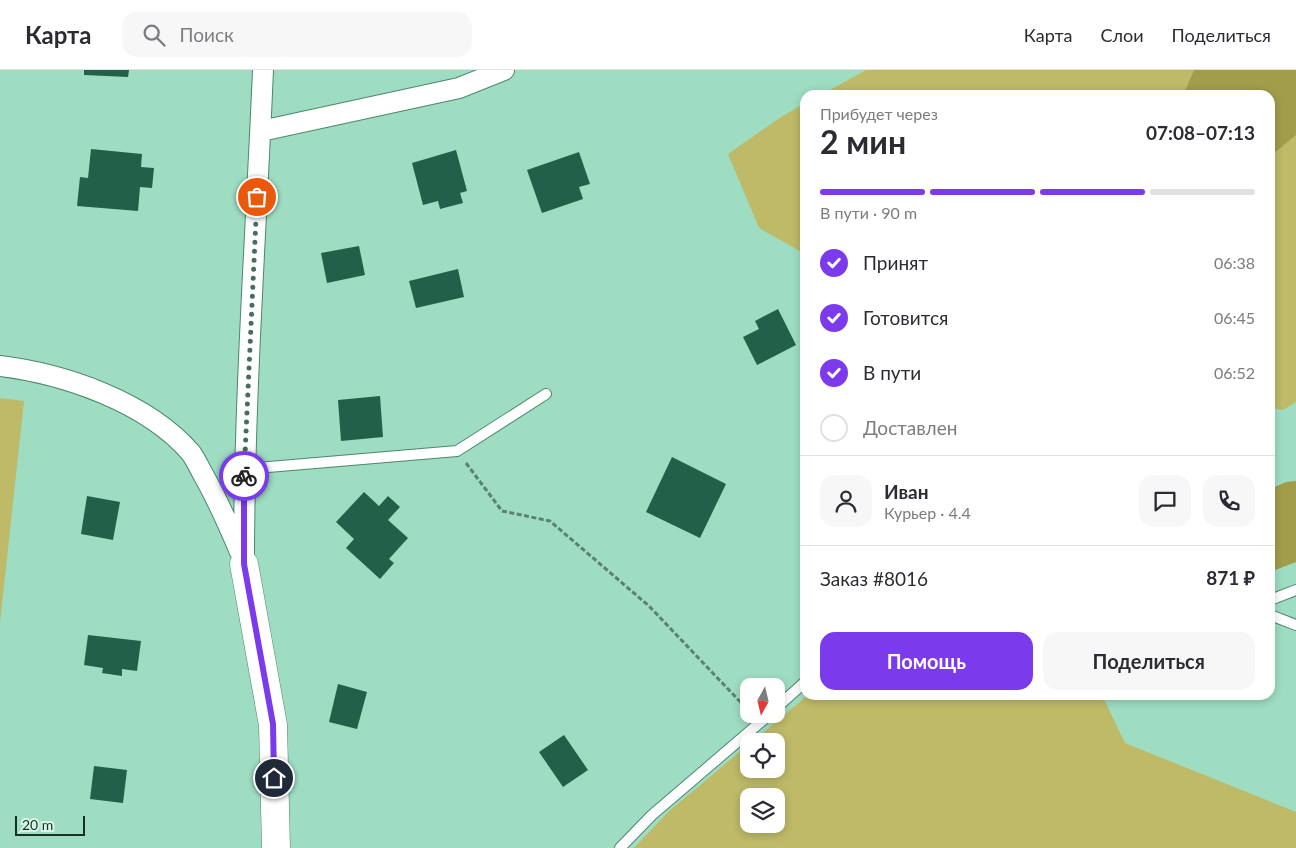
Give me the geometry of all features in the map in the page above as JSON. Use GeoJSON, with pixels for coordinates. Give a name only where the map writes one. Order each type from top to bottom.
{"type":"FeatureCollection","features":[{"type":"Feature","properties":{"kind":"street"},"geometry":{"type":"LineString","coordinates":[[263,70],[244,469],[244,564],[273,724],[276,848]]}},
{"type":"Feature","properties":{"kind":"street"},"geometry":{"type":"LineString","coordinates":[[261,131],[459,88],[504,70]]}},
{"type":"Feature","properties":{"kind":"street"},"geometry":{"type":"LineString","coordinates":[[0,366],[36,371],[95,389],[152,419],[191,454],[223,508],[244,564]]}},
{"type":"Feature","properties":{"kind":"lane"},"geometry":{"type":"LineString","coordinates":[[244,469],[457,451],[546,394]]}},
{"type":"Feature","properties":{"kind":"lane"},"geometry":{"type":"LineString","coordinates":[[1275,598],[1296,590]]}},
{"type":"Feature","properties":{"kind":"lane"},"geometry":{"type":"LineString","coordinates":[[1275,617],[1296,625]]}},
{"type":"Feature","properties":{"kind":"lane"},"geometry":{"type":"LineString","coordinates":[[785,700],[800,686]]}},
{"type":"Feature","properties":{"kind":"lane"},"geometry":{"type":"LineString","coordinates":[[620,848],[652,815],[759,723]]}},
{"type":"Feature","properties":{"kind":"path"},"geometry":{"type":"LineString","coordinates":[[457,451],[502,511],[550,521],[649,606],[740,702]]}},
{"type":"Feature","properties":{"kind":"shaded area"},"geometry":{"type":"Polygon","coordinates":[[[866,70],[1194,70],[1185,90],[830,90],[866,70]]]}},
{"type":"Feature","properties":{"kind":"shaded area"},"geometry":{"type":"Polygon","coordinates":[[[1194,70],[1296,70],[1296,135],[1275,153],[1275,90],[1185,90],[1194,70]]]}},
{"type":"Feature","properties":{"kind":"shaded area"},"geometry":{"type":"Polygon","coordinates":[[[800,106],[800,251],[759,228],[728,154],[800,106]]]}},
{"type":"Feature","properties":{"kind":"shaded area"},"geometry":{"type":"Polygon","coordinates":[[[1296,135],[1296,402],[1283,410],[1275,409],[1275,153],[1296,135]]]}},
{"type":"Feature","properties":{"kind":"shaded area"},"geometry":{"type":"Polygon","coordinates":[[[0,398],[24,401],[0,623],[0,398]]]}},
{"type":"Feature","properties":{"kind":"shaded area"},"geometry":{"type":"Polygon","coordinates":[[[1296,481],[1296,562],[1275,570],[1275,487],[1286,482],[1296,481]]]}},
{"type":"Feature","properties":{"kind":"shaded area"},"geometry":{"type":"Polygon","coordinates":[[[802,700],[1104,700],[1125,743],[1296,812],[1296,848],[634,848],[668,812],[740,752],[740,778],[785,778],[785,733],[763,733],[775,723],[785,723],[785,714],[802,700]]]}},
{"type":"Feature","properties":{"kind":"building"},"geometry":{"type":"Polygon","coordinates":[[[84,70],[129,70],[128,77],[84,75],[84,70]]]}},
{"type":"Feature","properties":{"kind":"building"},"geometry":{"type":"Polygon","coordinates":[[[91,149],[142,154],[141,167],[154,168],[152,188],[140,187],[138,211],[77,206],[80,177],[88,178],[91,149]]]}},
{"type":"Feature","properties":{"kind":"building"},"geometry":{"type":"Polygon","coordinates":[[[456,150],[467,191],[460,193],[463,203],[440,209],[438,201],[423,205],[412,163],[456,150]]]}},
{"type":"Feature","properties":{"kind":"building"},"geometry":{"type":"Polygon","coordinates":[[[579,152],[590,184],[579,187],[583,199],[542,213],[527,170],[579,152]]]}},
{"type":"Feature","properties":{"kind":"building"},"geometry":{"type":"Polygon","coordinates":[[[359,246],[365,275],[327,283],[321,253],[359,246]]]}},
{"type":"Feature","properties":{"kind":"building"},"geometry":{"type":"Polygon","coordinates":[[[458,269],[464,297],[416,308],[409,281],[458,269]]]}},
{"type":"Feature","properties":{"kind":"building"},"geometry":{"type":"Polygon","coordinates":[[[778,309],[796,345],[757,365],[743,337],[759,329],[755,321],[778,309]]]}},
{"type":"Feature","properties":{"kind":"building"},"geometry":{"type":"Polygon","coordinates":[[[380,396],[383,437],[341,441],[338,400],[380,396]]]}},
{"type":"Feature","properties":{"kind":"building"},"geometry":{"type":"Polygon","coordinates":[[[672,457],[726,484],[700,538],[646,512],[672,457]]]}},
{"type":"Feature","properties":{"kind":"building"},"geometry":{"type":"Polygon","coordinates":[[[364,492],[379,506],[388,496],[400,507],[388,520],[408,538],[389,559],[394,563],[380,579],[346,548],[354,539],[336,522],[364,492]]]}},
{"type":"Feature","properties":{"kind":"building"},"geometry":{"type":"Polygon","coordinates":[[[87,496],[120,502],[113,540],[81,534],[87,496]]]}},
{"type":"Feature","properties":{"kind":"building"},"geometry":{"type":"Polygon","coordinates":[[[88,635],[141,641],[137,671],[122,669],[122,676],[102,673],[103,668],[84,665],[88,635]]]}},
{"type":"Feature","properties":{"kind":"building"},"geometry":{"type":"Polygon","coordinates":[[[338,684],[367,692],[357,729],[329,722],[338,684]]]}},
{"type":"Feature","properties":{"kind":"building"},"geometry":{"type":"Polygon","coordinates":[[[564,735],[588,770],[563,787],[539,752],[564,735]]]}},
{"type":"Feature","properties":{"kind":"building"},"geometry":{"type":"Polygon","coordinates":[[[94,766],[127,770],[123,803],[90,799],[94,766]]]}},
{"type":"Feature","properties":{"kind":"way so far"},"geometry":{"type":"LineString","coordinates":[[244,476],[257,197]]}},
{"type":"Feature","properties":{"kind":"route"},"geometry":{"type":"LineString","coordinates":[[244,476],[244,564],[273,724],[274,778]]}}]}
